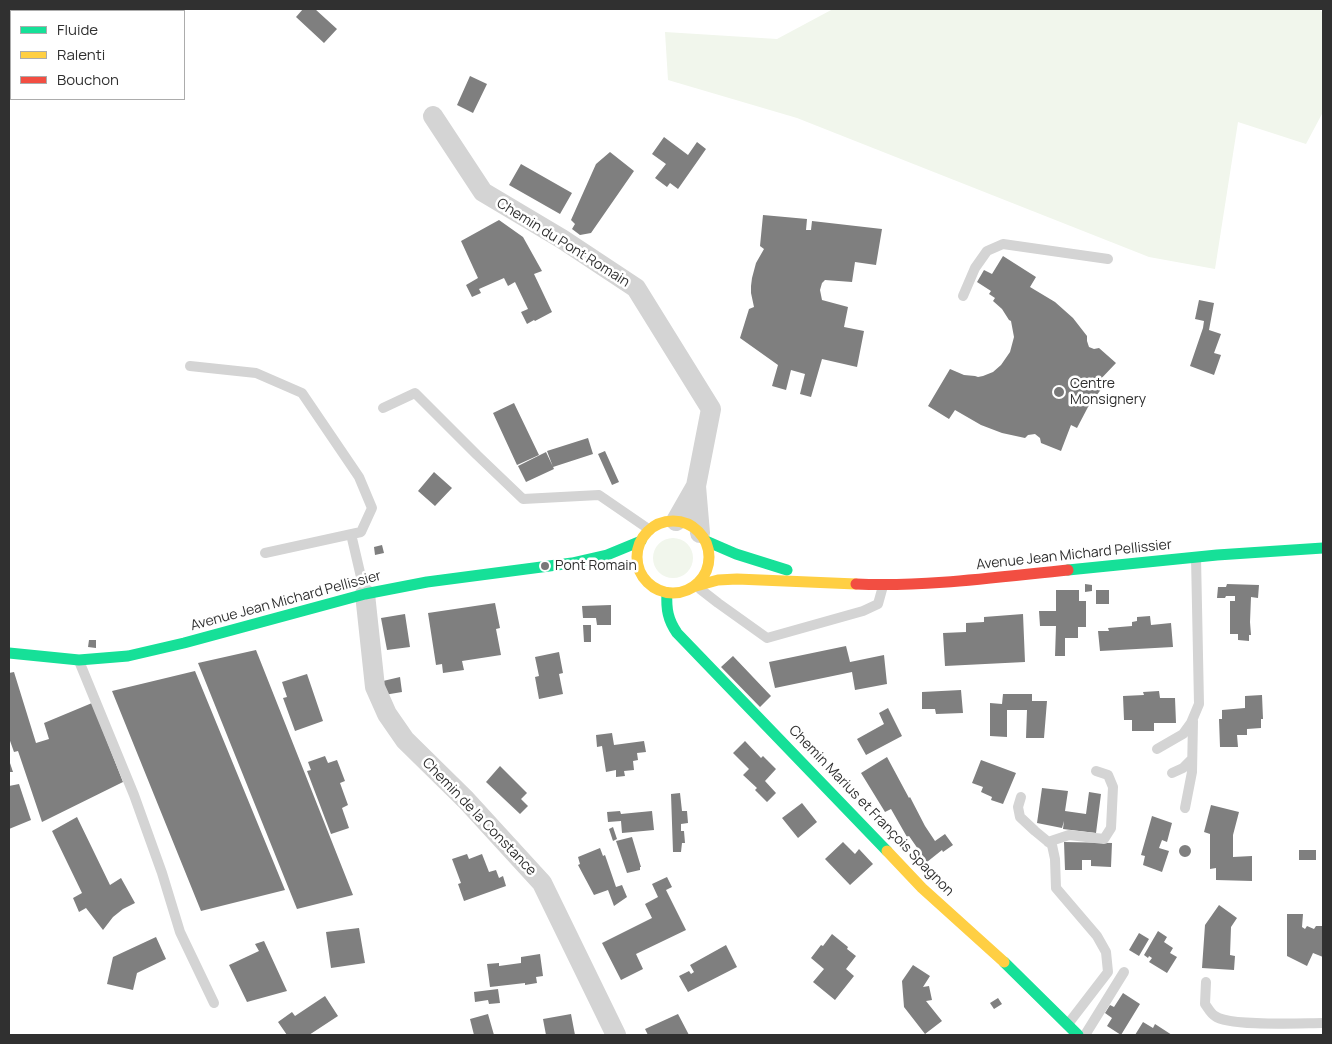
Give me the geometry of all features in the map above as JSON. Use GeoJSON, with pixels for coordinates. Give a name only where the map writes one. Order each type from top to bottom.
{"type":"FeatureCollection","features":[{"type":"Feature","properties":{"kind":"street","name":"Chemin du Pont Romain"},"geometry":{"type":"LineString","coordinates":[[432,116],[483,192],[562,239],[636,288],[711,409],[696,486],[676,521]]}},
{"type":"Feature","properties":{"kind":"street","name":"Chemin du Pont Romain"},"geometry":{"type":"LineString","coordinates":[[696,486],[703,537]]}},
{"type":"Feature","properties":{"kind":"street"},"geometry":{"type":"LineString","coordinates":[[676,521],[693,527],[703,537],[709,550],[710,560],[708,570],[696,586],[687,591],[666,593],[657,590],[643,578],[637,559],[638,550],[641,541],[650,530],[666,522],[676,521]]}},
{"type":"Feature","properties":{"kind":"street","name":"Avenue Jean Michard Pellissier"},"geometry":{"type":"LineString","coordinates":[[703,537],[723,550],[744,558],[827,582]]}},
{"type":"Feature","properties":{"kind":"street","name":"Avenue Jean Michard Pellissier"},"geometry":{"type":"LineString","coordinates":[[9,653],[79,660],[128,656],[165,648],[365,594],[426,582],[572,563],[607,554],[641,541]]}},
{"type":"Feature","properties":{"kind":"street","name":"Avenue Jean Michard Pellissier"},"geometry":{"type":"LineString","coordinates":[[696,586],[718,580],[737,579],[883,585],[937,583],[1196,557],[1323,548]]}},
{"type":"Feature","properties":{"kind":"street","name":"Avenue Jean Michard Pellissier"},"geometry":{"type":"LineString","coordinates":[[572,563],[598,567]]}},
{"type":"Feature","properties":{"kind":"street"},"geometry":{"type":"LineString","coordinates":[[627,573],[643,578]]}},
{"type":"Feature","properties":{"kind":"street","name":"Chemin Marius et François Spagnon"},"geometry":{"type":"LineString","coordinates":[[666,593],[668,621],[677,633],[922,888],[1000,958],[1078,1035]]}},
{"type":"Feature","properties":{"kind":"street","name":"Chemin de la Constance"},"geometry":{"type":"LineString","coordinates":[[365,594],[375,687],[387,714],[405,740],[466,800],[542,883],[616,1035]]}},
{"type":"Feature","properties":{"kind":"lane"},"geometry":{"type":"LineString","coordinates":[[963,296],[975,268],[987,251],[1003,244],[1108,259]]}},
{"type":"Feature","properties":{"kind":"lane"},"geometry":{"type":"LineString","coordinates":[[190,366],[256,373],[302,393],[359,477],[372,508],[361,532],[265,553]]}},
{"type":"Feature","properties":{"kind":"lane"},"geometry":{"type":"LineString","coordinates":[[383,408],[414,393],[523,499],[599,496],[650,530]]}},
{"type":"Feature","properties":{"kind":"lane"},"geometry":{"type":"LineString","coordinates":[[351,534],[365,594]]}},
{"type":"Feature","properties":{"kind":"lane"},"geometry":{"type":"LineString","coordinates":[[1157,749],[1183,734],[1193,720],[1199,704],[1196,557]]}},
{"type":"Feature","properties":{"kind":"lane"},"geometry":{"type":"LineString","coordinates":[[696,586],[767,638],[863,612],[878,604],[883,585]]}},
{"type":"Feature","properties":{"kind":"lane"},"geometry":{"type":"LineString","coordinates":[[79,660],[134,795],[162,873],[180,932],[214,1003]]}},
{"type":"Feature","properties":{"kind":"lane"},"geometry":{"type":"LineString","coordinates":[[1185,808],[1192,772],[1193,720]]}},
{"type":"Feature","properties":{"kind":"lane"},"geometry":{"type":"LineString","coordinates":[[1172,773],[1183,768],[1192,759]]}},
{"type":"Feature","properties":{"kind":"lane"},"geometry":{"type":"LineString","coordinates":[[1048,842],[1069,836],[1104,839],[1111,828],[1113,787],[1108,775],[1096,771]]}},
{"type":"Feature","properties":{"kind":"lane"},"geometry":{"type":"LineString","coordinates":[[1021,797],[1018,807],[1020,817],[1052,845],[1055,860],[1056,888],[1097,936],[1106,952],[1108,972],[1068,1025]]}},
{"type":"Feature","properties":{"kind":"lane"},"geometry":{"type":"LineString","coordinates":[[1085,1035],[1124,972]]}},
{"type":"Feature","properties":{"kind":"lane"},"geometry":{"type":"LineString","coordinates":[[1206,982],[1205,1004],[1215,1017],[1226,1021],[1323,1023]]}},
{"type":"Feature","properties":{"kind":"shaded area"},"geometry":{"type":"Polygon","coordinates":[[[833,9],[1319,9],[1323,13],[1323,112],[1306,144],[1238,122],[1215,269],[1149,257],[797,118],[668,80],[665,32],[777,39],[833,9]]]}},
{"type":"Feature","properties":{"kind":"shaded area"},"geometry":{"type":"Polygon","coordinates":[[[677,538],[684,541],[690,547],[693,558],[692,566],[684,575],[677,578],[669,578],[662,575],[654,566],[653,554],[656,547],[665,539],[677,538]]]}},
{"type":"Feature","properties":{"kind":"building"},"geometry":{"type":"Polygon","coordinates":[[[303,9],[315,9],[337,29],[324,43],[296,17],[303,9]]]}},
{"type":"Feature","properties":{"kind":"building"},"geometry":{"type":"Polygon","coordinates":[[[470,76],[487,84],[473,113],[457,105],[470,76]]]}},
{"type":"Feature","properties":{"kind":"building"},"geometry":{"type":"Polygon","coordinates":[[[664,137],[688,155],[697,142],[706,149],[678,189],[670,183],[667,187],[655,178],[666,164],[652,154],[664,137]]]}},
{"type":"Feature","properties":{"kind":"building"},"geometry":{"type":"Polygon","coordinates":[[[610,152],[634,171],[591,233],[580,235],[572,229],[575,224],[571,220],[596,164],[610,152]]]}},
{"type":"Feature","properties":{"kind":"building"},"geometry":{"type":"Polygon","coordinates":[[[521,164],[572,193],[560,214],[509,185],[521,164]]]}},
{"type":"Feature","properties":{"kind":"building"},"geometry":{"type":"Polygon","coordinates":[[[763,215],[807,219],[806,230],[811,230],[812,221],[882,229],[876,265],[855,262],[852,282],[825,280],[822,283],[820,290],[822,300],[848,307],[844,327],[864,331],[857,367],[822,359],[811,397],[800,394],[805,374],[791,370],[786,390],[772,386],[778,365],[740,338],[749,309],[754,307],[751,286],[756,263],[764,249],[760,246],[763,215]]]}},
{"type":"Feature","properties":{"kind":"building"},"geometry":{"type":"Polygon","coordinates":[[[499,220],[523,237],[542,271],[534,274],[552,312],[527,324],[521,312],[528,309],[515,282],[508,286],[504,278],[479,289],[481,293],[472,297],[466,285],[478,278],[461,241],[499,220]]]}},
{"type":"Feature","properties":{"kind":"building"},"geometry":{"type":"Polygon","coordinates":[[[1003,256],[1036,277],[1030,287],[1055,302],[1073,318],[1087,336],[1089,347],[1099,348],[1116,363],[1097,383],[1102,388],[1088,407],[1077,428],[1071,425],[1061,451],[1041,443],[1040,438],[1035,434],[1028,435],[1025,438],[1002,433],[981,425],[955,410],[949,419],[928,406],[950,369],[964,375],[983,376],[993,372],[1001,365],[1010,352],[1014,337],[1011,321],[993,301],[995,298],[989,294],[991,291],[977,282],[984,270],[992,274],[1003,256]]]}},
{"type":"Feature","properties":{"kind":"building"},"geometry":{"type":"Polygon","coordinates":[[[1199,300],[1214,303],[1209,330],[1221,334],[1214,353],[1221,355],[1214,375],[1190,366],[1204,321],[1195,319],[1199,300]]]}},
{"type":"Feature","properties":{"kind":"building"},"geometry":{"type":"Polygon","coordinates":[[[514,403],[539,455],[517,465],[493,413],[514,403]]]}},
{"type":"Feature","properties":{"kind":"building"},"geometry":{"type":"Polygon","coordinates":[[[588,438],[593,454],[553,467],[547,451],[588,438]]]}},
{"type":"Feature","properties":{"kind":"building"},"geometry":{"type":"Polygon","coordinates":[[[605,451],[619,482],[612,485],[598,454],[605,451]]]}},
{"type":"Feature","properties":{"kind":"building"},"geometry":{"type":"Polygon","coordinates":[[[546,452],[554,469],[526,482],[518,466],[546,452]]]}},
{"type":"Feature","properties":{"kind":"building"},"geometry":{"type":"Polygon","coordinates":[[[434,472],[452,488],[435,506],[418,491],[434,472]]]}},
{"type":"Feature","properties":{"kind":"building"},"geometry":{"type":"Polygon","coordinates":[[[382,545],[384,553],[375,555],[374,547],[382,545]]]}},
{"type":"Feature","properties":{"kind":"building"},"geometry":{"type":"Polygon","coordinates":[[[1085,584],[1092,585],[1092,591],[1085,592],[1085,584]]]}},
{"type":"Feature","properties":{"kind":"building"},"geometry":{"type":"Polygon","coordinates":[[[1227,584],[1259,585],[1258,598],[1251,597],[1251,635],[1249,635],[1249,641],[1238,640],[1238,634],[1230,634],[1230,601],[1235,601],[1235,596],[1217,598],[1218,587],[1226,587],[1227,584]]]}},
{"type":"Feature","properties":{"kind":"building"},"geometry":{"type":"Polygon","coordinates":[[[1056,590],[1079,590],[1079,601],[1086,601],[1086,627],[1078,627],[1078,638],[1065,638],[1065,656],[1055,656],[1056,626],[1040,626],[1039,611],[1056,611],[1056,590]]]}},
{"type":"Feature","properties":{"kind":"building"},"geometry":{"type":"Polygon","coordinates":[[[1096,590],[1109,590],[1109,604],[1096,604],[1096,590]]]}},
{"type":"Feature","properties":{"kind":"building"},"geometry":{"type":"Polygon","coordinates":[[[495,603],[500,628],[496,629],[501,655],[462,661],[464,670],[443,673],[442,664],[436,665],[428,613],[495,603]]]}},
{"type":"Feature","properties":{"kind":"building"},"geometry":{"type":"Polygon","coordinates":[[[611,605],[611,625],[597,625],[596,618],[583,618],[582,606],[611,605]]]}},
{"type":"Feature","properties":{"kind":"building"},"geometry":{"type":"Polygon","coordinates":[[[405,614],[410,647],[387,650],[381,618],[405,614]]]}},
{"type":"Feature","properties":{"kind":"building"},"geometry":{"type":"Polygon","coordinates":[[[1023,614],[1025,662],[945,666],[943,633],[966,632],[966,623],[984,622],[984,617],[1023,614]]]}},
{"type":"Feature","properties":{"kind":"building"},"geometry":{"type":"Polygon","coordinates":[[[1150,616],[1151,625],[1171,623],[1173,647],[1100,651],[1098,631],[1109,631],[1108,628],[1132,626],[1132,622],[1137,621],[1137,617],[1150,616]]]}},
{"type":"Feature","properties":{"kind":"building"},"geometry":{"type":"Polygon","coordinates":[[[583,625],[591,625],[591,642],[584,642],[583,625]]]}},
{"type":"Feature","properties":{"kind":"building"},"geometry":{"type":"Polygon","coordinates":[[[89,640],[96,640],[96,648],[88,647],[89,640]]]}},
{"type":"Feature","properties":{"kind":"building"},"geometry":{"type":"Polygon","coordinates":[[[846,646],[850,662],[884,655],[887,684],[855,690],[852,672],[775,688],[769,662],[846,646]]]}},
{"type":"Feature","properties":{"kind":"building"},"geometry":{"type":"Polygon","coordinates":[[[256,650],[353,895],[297,909],[198,663],[256,650]]]}},
{"type":"Feature","properties":{"kind":"building"},"geometry":{"type":"Polygon","coordinates":[[[559,652],[563,673],[559,674],[563,694],[539,699],[535,677],[539,676],[535,657],[559,652]]]}},
{"type":"Feature","properties":{"kind":"building"},"geometry":{"type":"Polygon","coordinates":[[[733,656],[771,696],[760,707],[721,667],[733,656]]]}},
{"type":"Feature","properties":{"kind":"building"},"geometry":{"type":"Polygon","coordinates":[[[195,671],[285,890],[201,911],[112,691],[195,671]]]}},
{"type":"Feature","properties":{"kind":"building"},"geometry":{"type":"Polygon","coordinates":[[[14,672],[36,743],[49,739],[44,723],[92,703],[123,782],[42,822],[18,751],[14,752],[9,738],[9,673],[14,672]]]}},
{"type":"Feature","properties":{"kind":"building"},"geometry":{"type":"Polygon","coordinates":[[[307,674],[323,721],[295,731],[283,698],[287,697],[282,682],[307,674]]]}},
{"type":"Feature","properties":{"kind":"building"},"geometry":{"type":"Polygon","coordinates":[[[400,677],[402,692],[384,695],[383,681],[400,677]]]}},
{"type":"Feature","properties":{"kind":"building"},"geometry":{"type":"Polygon","coordinates":[[[961,690],[963,713],[936,714],[935,709],[922,709],[922,692],[961,690]]]}},
{"type":"Feature","properties":{"kind":"building"},"geometry":{"type":"Polygon","coordinates":[[[1159,691],[1160,698],[1175,698],[1176,723],[1154,723],[1154,731],[1132,731],[1132,720],[1124,720],[1123,696],[1144,695],[1143,692],[1159,691]]]}},
{"type":"Feature","properties":{"kind":"building"},"geometry":{"type":"Polygon","coordinates":[[[1003,694],[1032,694],[1032,701],[1047,701],[1044,738],[1026,738],[1027,710],[1007,710],[1007,737],[990,736],[990,703],[1002,704],[1003,694]]]}},
{"type":"Feature","properties":{"kind":"building"},"geometry":{"type":"Polygon","coordinates":[[[1262,695],[1263,719],[1261,719],[1261,728],[1247,729],[1247,735],[1237,735],[1238,747],[1220,747],[1219,719],[1222,719],[1222,710],[1245,708],[1245,696],[1262,695]]]}},
{"type":"Feature","properties":{"kind":"building"},"geometry":{"type":"Polygon","coordinates":[[[888,708],[902,736],[866,755],[857,739],[884,724],[879,713],[888,708]]]}},
{"type":"Feature","properties":{"kind":"building"},"geometry":{"type":"Polygon","coordinates":[[[612,733],[614,745],[644,741],[646,752],[637,753],[638,760],[633,761],[634,770],[624,771],[625,776],[616,777],[616,770],[606,772],[602,746],[597,747],[596,735],[612,733]]]}},
{"type":"Feature","properties":{"kind":"building"},"geometry":{"type":"Polygon","coordinates":[[[745,741],[761,758],[763,756],[776,769],[765,781],[776,793],[767,802],[755,790],[757,788],[743,775],[749,769],[733,753],[745,741]]]}},
{"type":"Feature","properties":{"kind":"building"},"geometry":{"type":"Polygon","coordinates":[[[325,756],[328,763],[337,760],[345,781],[340,783],[348,805],[342,808],[349,828],[331,834],[307,771],[311,770],[308,762],[325,756]]]}},
{"type":"Feature","properties":{"kind":"building"},"geometry":{"type":"Polygon","coordinates":[[[887,757],[935,841],[945,834],[953,845],[943,852],[942,850],[927,862],[909,836],[907,837],[891,809],[885,812],[861,773],[887,757]]]}},
{"type":"Feature","properties":{"kind":"building"},"geometry":{"type":"Polygon","coordinates":[[[9,760],[13,772],[9,772],[9,760]]]}},
{"type":"Feature","properties":{"kind":"building"},"geometry":{"type":"Polygon","coordinates":[[[981,760],[1016,773],[1003,804],[991,800],[992,797],[981,792],[983,787],[972,783],[981,760]]]}},
{"type":"Feature","properties":{"kind":"building"},"geometry":{"type":"Polygon","coordinates":[[[500,766],[527,793],[521,799],[528,806],[520,814],[486,782],[500,766]]]}},
{"type":"Feature","properties":{"kind":"building"},"geometry":{"type":"Polygon","coordinates":[[[19,784],[31,820],[9,829],[9,786],[19,784]]]}},
{"type":"Feature","properties":{"kind":"building"},"geometry":{"type":"Polygon","coordinates":[[[1042,788],[1068,791],[1065,811],[1086,814],[1089,792],[1101,794],[1096,833],[1063,829],[1064,821],[1062,828],[1037,823],[1042,788]]]}},
{"type":"Feature","properties":{"kind":"building"},"geometry":{"type":"Polygon","coordinates":[[[680,793],[682,811],[687,811],[688,823],[681,824],[685,843],[682,843],[681,852],[673,852],[671,794],[680,793]]]}},
{"type":"Feature","properties":{"kind":"building"},"geometry":{"type":"Polygon","coordinates":[[[802,803],[817,822],[798,838],[782,818],[802,803]]]}},
{"type":"Feature","properties":{"kind":"building"},"geometry":{"type":"Polygon","coordinates":[[[1211,805],[1239,812],[1233,835],[1233,857],[1252,856],[1252,881],[1216,880],[1216,868],[1210,869],[1210,834],[1204,832],[1211,805]]]}},
{"type":"Feature","properties":{"kind":"building"},"geometry":{"type":"Polygon","coordinates":[[[620,811],[621,814],[652,811],[654,830],[622,833],[621,821],[608,822],[607,812],[620,811]]]}},
{"type":"Feature","properties":{"kind":"building"},"geometry":{"type":"Polygon","coordinates":[[[1152,816],[1172,823],[1167,842],[1162,840],[1159,848],[1169,851],[1162,872],[1143,865],[1145,856],[1141,855],[1152,816]]]}},
{"type":"Feature","properties":{"kind":"building"},"geometry":{"type":"Polygon","coordinates":[[[77,817],[110,885],[121,878],[135,903],[113,917],[103,930],[86,908],[79,912],[73,898],[82,893],[52,831],[77,817]]]}},
{"type":"Feature","properties":{"kind":"building"},"geometry":{"type":"Polygon","coordinates":[[[613,827],[617,839],[613,841],[609,829],[613,827]]]}},
{"type":"Feature","properties":{"kind":"building"},"geometry":{"type":"Polygon","coordinates":[[[632,837],[641,867],[640,870],[627,873],[616,841],[632,837]]]}},
{"type":"Feature","properties":{"kind":"building"},"geometry":{"type":"Polygon","coordinates":[[[843,842],[855,854],[859,849],[873,864],[850,885],[825,859],[843,842]]]}},
{"type":"Feature","properties":{"kind":"building"},"geometry":{"type":"Polygon","coordinates":[[[1064,842],[1112,843],[1111,867],[1091,866],[1091,860],[1082,860],[1082,870],[1065,870],[1064,842]]]}},
{"type":"Feature","properties":{"kind":"building"},"geometry":{"type":"Polygon","coordinates":[[[1183,845],[1187,845],[1191,851],[1187,857],[1183,857],[1179,853],[1179,849],[1183,845]]]}},
{"type":"Feature","properties":{"kind":"building"},"geometry":{"type":"Polygon","coordinates":[[[600,848],[603,856],[605,855],[616,887],[622,885],[627,897],[614,906],[608,890],[594,895],[578,865],[580,864],[578,857],[600,848]]]}},
{"type":"Feature","properties":{"kind":"building"},"geometry":{"type":"Polygon","coordinates":[[[1299,850],[1316,850],[1316,860],[1299,860],[1299,850]]]}},
{"type":"Feature","properties":{"kind":"building"},"geometry":{"type":"Polygon","coordinates":[[[467,854],[469,859],[482,854],[489,872],[496,870],[499,878],[503,876],[506,886],[464,901],[458,884],[461,883],[452,859],[467,854]]]}},
{"type":"Feature","properties":{"kind":"building"},"geometry":{"type":"Polygon","coordinates":[[[667,877],[672,887],[666,890],[686,930],[636,954],[643,969],[621,980],[602,943],[652,918],[645,904],[658,897],[652,884],[667,877]]]}},
{"type":"Feature","properties":{"kind":"building"},"geometry":{"type":"Polygon","coordinates":[[[1219,905],[1237,918],[1231,927],[1230,955],[1235,956],[1234,970],[1202,968],[1205,925],[1219,905]]]}},
{"type":"Feature","properties":{"kind":"building"},"geometry":{"type":"Polygon","coordinates":[[[1287,914],[1303,914],[1302,927],[1305,929],[1307,926],[1314,929],[1316,926],[1323,926],[1323,957],[1313,953],[1307,966],[1287,956],[1287,914]]]}},
{"type":"Feature","properties":{"kind":"building"},"geometry":{"type":"Polygon","coordinates":[[[359,928],[365,963],[331,968],[326,932],[359,928]]]}},
{"type":"Feature","properties":{"kind":"building"},"geometry":{"type":"Polygon","coordinates":[[[1158,931],[1167,937],[1164,942],[1173,948],[1170,953],[1177,957],[1167,973],[1149,962],[1152,958],[1144,955],[1158,931]]]}},
{"type":"Feature","properties":{"kind":"building"},"geometry":{"type":"Polygon","coordinates":[[[1139,933],[1149,939],[1139,956],[1129,950],[1139,933]]]}},
{"type":"Feature","properties":{"kind":"building"},"geometry":{"type":"Polygon","coordinates":[[[832,934],[856,956],[846,969],[854,976],[835,1000],[813,982],[824,969],[811,958],[832,934]]]}},
{"type":"Feature","properties":{"kind":"building"},"geometry":{"type":"Polygon","coordinates":[[[156,937],[166,959],[137,973],[133,990],[107,984],[113,957],[156,937]]]}},
{"type":"Feature","properties":{"kind":"building"},"geometry":{"type":"Polygon","coordinates":[[[264,941],[287,991],[247,1002],[229,965],[259,951],[255,944],[264,941]]]}},
{"type":"Feature","properties":{"kind":"building"},"geometry":{"type":"Polygon","coordinates":[[[726,945],[737,967],[688,992],[679,976],[689,971],[691,974],[694,972],[690,965],[726,945]]]}},
{"type":"Feature","properties":{"kind":"building"},"geometry":{"type":"Polygon","coordinates":[[[540,954],[543,976],[536,977],[537,983],[490,987],[487,964],[499,963],[499,966],[521,963],[521,957],[540,954]]]}},
{"type":"Feature","properties":{"kind":"building"},"geometry":{"type":"Polygon","coordinates":[[[913,965],[930,976],[923,987],[929,986],[932,1000],[926,1001],[942,1021],[925,1034],[904,1007],[902,981],[913,965]]]}},
{"type":"Feature","properties":{"kind":"building"},"geometry":{"type":"Polygon","coordinates":[[[498,989],[500,1003],[489,1004],[488,1000],[475,1002],[474,992],[498,989]]]}},
{"type":"Feature","properties":{"kind":"building"},"geometry":{"type":"Polygon","coordinates":[[[1123,993],[1140,1004],[1121,1035],[1107,1026],[1112,1018],[1105,1013],[1110,1005],[1114,1007],[1123,993]]]}},
{"type":"Feature","properties":{"kind":"building"},"geometry":{"type":"Polygon","coordinates":[[[325,996],[338,1016],[309,1035],[287,1035],[278,1022],[292,1012],[295,1016],[325,996]]]}},
{"type":"Feature","properties":{"kind":"building"},"geometry":{"type":"Polygon","coordinates":[[[998,998],[1002,1004],[994,1009],[990,1003],[998,998]]]}},
{"type":"Feature","properties":{"kind":"building"},"geometry":{"type":"Polygon","coordinates":[[[488,1014],[494,1035],[474,1035],[470,1019],[488,1014]]]}},
{"type":"Feature","properties":{"kind":"building"},"geometry":{"type":"Polygon","coordinates":[[[571,1014],[575,1035],[546,1035],[543,1019],[571,1014]]]}},
{"type":"Feature","properties":{"kind":"building"},"geometry":{"type":"Polygon","coordinates":[[[678,1014],[689,1035],[648,1035],[645,1029],[678,1014]]]}},
{"type":"Feature","properties":{"kind":"building"},"geometry":{"type":"Polygon","coordinates":[[[1143,1022],[1153,1028],[1155,1024],[1172,1035],[1135,1035],[1143,1022]]]}},
{"type":"Feature","properties":{"kind":"traffic: fast"},"geometry":{"type":"LineString","coordinates":[[9,653],[79,660],[128,656],[184,643],[365,594],[427,582],[572,563],[607,555],[641,541]]}},
{"type":"Feature","properties":{"kind":"traffic: fast"},"geometry":{"type":"LineString","coordinates":[[706,541],[736,554],[787,570]]}},
{"type":"Feature","properties":{"kind":"traffic: fast"},"geometry":{"type":"LineString","coordinates":[[1068,570],[1217,555],[1323,548]]}},
{"type":"Feature","properties":{"kind":"traffic: fast"},"geometry":{"type":"LineString","coordinates":[[667,593],[668,614],[677,633],[887,851]]}},
{"type":"Feature","properties":{"kind":"traffic: fast"},"geometry":{"type":"LineString","coordinates":[[1004,962],[1078,1035]]}},
{"type":"Feature","properties":{"kind":"traffic: slow"},"geometry":{"type":"LineString","coordinates":[[673,521],[693,527],[703,537],[709,557],[703,577],[693,587],[673,593],[653,587],[643,577],[637,557],[643,537],[653,527],[673,521]]}},
{"type":"Feature","properties":{"kind":"traffic: slow"},"geometry":{"type":"LineString","coordinates":[[696,586],[718,580],[737,579],[856,584]]}},
{"type":"Feature","properties":{"kind":"traffic: slow"},"geometry":{"type":"LineString","coordinates":[[887,851],[922,888],[1004,962]]}},
{"type":"Feature","properties":{"kind":"traffic: jam"},"geometry":{"type":"LineString","coordinates":[[856,584],[936,583],[1068,570]]}},
{"type":"Feature","properties":{"kind":"place","name":"Centre Monsignery"},"geometry":{"type":"Point","coordinates":[1059,392]}},
{"type":"Feature","properties":{"kind":"place","name":"Pont Romain"},"geometry":{"type":"Point","coordinates":[545,566]}}]}
